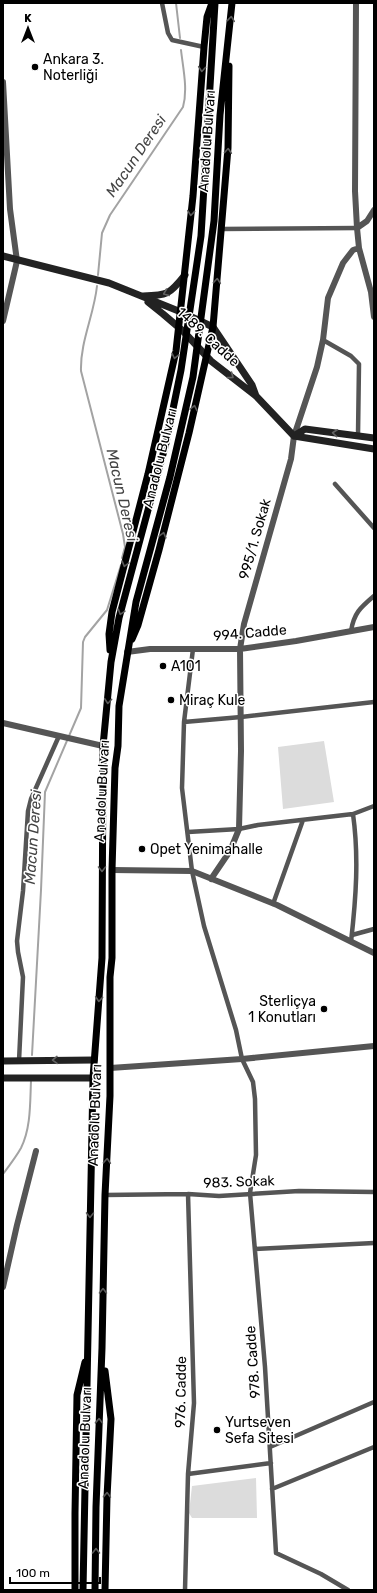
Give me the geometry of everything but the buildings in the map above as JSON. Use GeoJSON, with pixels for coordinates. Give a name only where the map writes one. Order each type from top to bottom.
{"type":"FeatureCollection","features":[{"type":"Feature","properties":{"kind":"main road"},"geometry":{"type":"LineString","coordinates":[[111,662],[109,634],[112,612],[148,474],[176,351],[196,159],[204,47],[208,17],[212,3]]}},
{"type":"Feature","properties":{"kind":"main road","name":"Anadolu Bulvarı"},"geometry":{"type":"LineString","coordinates":[[83,1590],[93,1078],[102,958],[103,746],[111,662],[119,618],[166,443],[181,370],[201,236],[215,3]]}},
{"type":"Feature","properties":{"kind":"main road","name":"Anadolu Bulvarı"},"geometry":{"type":"LineString","coordinates":[[95,1590],[105,1196],[110,1096],[112,870],[115,768],[118,746],[119,706],[136,602],[170,477],[193,377],[214,221],[220,115],[232,3]]}},
{"type":"Feature","properties":{"kind":"main road"},"geometry":{"type":"LineString","coordinates":[[127,652],[138,625],[162,536],[189,432],[213,327],[228,148],[230,79],[228,42]]}},
{"type":"Feature","properties":{"kind":"main road","name":"1489. Cadde"},"geometry":{"type":"LineString","coordinates":[[3,256],[109,283],[213,327],[252,386],[256,396]]}},
{"type":"Feature","properties":{"kind":"main road"},"geometry":{"type":"LineString","coordinates":[[141,296],[161,295],[172,291],[185,275]]}},
{"type":"Feature","properties":{"kind":"main road","name":"1489. Cadde"},"geometry":{"type":"LineString","coordinates":[[141,296],[164,314],[211,361],[256,396],[294,436]]}},
{"type":"Feature","properties":{"kind":"main road"},"geometry":{"type":"LineString","coordinates":[[294,436],[305,429],[374,438]]}},
{"type":"Feature","properties":{"kind":"main road"},"geometry":{"type":"LineString","coordinates":[[294,436],[374,449]]}},
{"type":"Feature","properties":{"kind":"main road"},"geometry":{"type":"LineString","coordinates":[[3,1061],[94,1060]]}},
{"type":"Feature","properties":{"kind":"main road"},"geometry":{"type":"LineString","coordinates":[[3,1078],[93,1078]]}},
{"type":"Feature","properties":{"kind":"main road"},"geometry":{"type":"LineString","coordinates":[[75,1590],[77,1395],[88,1348]]}},
{"type":"Feature","properties":{"kind":"main road"},"geometry":{"type":"LineString","coordinates":[[102,1348],[111,1419],[107,1497],[105,1590]]}},
{"type":"Feature","properties":{"kind":"street"},"geometry":{"type":"LineString","coordinates":[[162,3],[168,33],[172,40],[204,47]]}},
{"type":"Feature","properties":{"kind":"street"},"geometry":{"type":"LineString","coordinates":[[356,3],[355,176],[357,228],[359,248],[371,292],[374,318]]}},
{"type":"Feature","properties":{"kind":"street"},"geometry":{"type":"LineString","coordinates":[[3,82],[10,209],[17,260],[3,321]]}},
{"type":"Feature","properties":{"kind":"street"},"geometry":{"type":"LineString","coordinates":[[222,229],[357,228],[367,221],[374,210]]}},
{"type":"Feature","properties":{"kind":"street","name":"995/1. Sokak"},"geometry":{"type":"LineString","coordinates":[[239,829],[241,717],[240,649],[244,624],[291,458],[294,436],[317,367],[328,298],[343,263],[353,250],[359,248]]}},
{"type":"Feature","properties":{"kind":"street"},"geometry":{"type":"LineString","coordinates":[[322,340],[351,356],[359,364],[358,435]]}},
{"type":"Feature","properties":{"kind":"street"},"geometry":{"type":"LineString","coordinates":[[335,484],[374,528]]}},
{"type":"Feature","properties":{"kind":"street"},"geometry":{"type":"LineString","coordinates":[[351,631],[353,619],[356,613],[374,596]]}},
{"type":"Feature","properties":{"kind":"street","name":"994. Cadde"},"geometry":{"type":"LineString","coordinates":[[127,652],[150,648],[240,649],[374,627]]}},
{"type":"Feature","properties":{"kind":"street","name":"978. Cadde"},"geometry":{"type":"LineString","coordinates":[[193,649],[184,722],[182,788],[192,871],[204,926],[236,1030],[242,1059],[253,1082],[255,1099],[256,1155],[250,1193],[265,1367],[276,1553],[321,1574],[348,1590]]}},
{"type":"Feature","properties":{"kind":"street"},"geometry":{"type":"LineString","coordinates":[[184,722],[374,702]]}},
{"type":"Feature","properties":{"kind":"street"},"geometry":{"type":"LineString","coordinates":[[3,723],[103,746]]}},
{"type":"Feature","properties":{"kind":"street"},"geometry":{"type":"LineString","coordinates":[[18,1061],[23,977],[17,941],[28,811],[31,799],[62,736]]}},
{"type":"Feature","properties":{"kind":"street"},"geometry":{"type":"LineString","coordinates":[[188,832],[239,829],[353,814],[374,806]]}},
{"type":"Feature","properties":{"kind":"street"},"geometry":{"type":"LineString","coordinates":[[351,938],[356,895],[356,834],[353,814]]}},
{"type":"Feature","properties":{"kind":"street"},"geometry":{"type":"LineString","coordinates":[[272,904],[303,820]]}},
{"type":"Feature","properties":{"kind":"street"},"geometry":{"type":"LineString","coordinates":[[211,879],[230,851],[239,829]]}},
{"type":"Feature","properties":{"kind":"street"},"geometry":{"type":"LineString","coordinates":[[112,870],[192,871],[351,938],[374,954]]}},
{"type":"Feature","properties":{"kind":"street"},"geometry":{"type":"LineString","coordinates":[[351,938],[374,929]]}},
{"type":"Feature","properties":{"kind":"street"},"geometry":{"type":"LineString","coordinates":[[110,1068],[242,1059],[374,1046]]}},
{"type":"Feature","properties":{"kind":"street"},"geometry":{"type":"LineString","coordinates":[[3,1287],[36,1151]]}},
{"type":"Feature","properties":{"kind":"street","name":"983. Sokak"},"geometry":{"type":"LineString","coordinates":[[105,1196],[188,1194],[219,1196],[299,1191],[374,1192]]}},
{"type":"Feature","properties":{"kind":"street","name":"976. Cadde"},"geometry":{"type":"LineString","coordinates":[[185,1590],[188,1474],[194,1403],[188,1194]]}},
{"type":"Feature","properties":{"kind":"street"},"geometry":{"type":"LineString","coordinates":[[255,1249],[374,1243]]}},
{"type":"Feature","properties":{"kind":"street"},"geometry":{"type":"LineString","coordinates":[[270,1447],[374,1402]]}},
{"type":"Feature","properties":{"kind":"street"},"geometry":{"type":"LineString","coordinates":[[272,1489],[374,1447]]}},
{"type":"Feature","properties":{"kind":"street"},"geometry":{"type":"LineString","coordinates":[[188,1474],[271,1463]]}},
{"type":"Feature","properties":{"kind":"shaded area"},"geometry":{"type":"Polygon","coordinates":[[[324,741],[334,802],[283,809],[278,747],[324,741]]]}},
{"type":"Feature","properties":{"kind":"shaded area"},"geometry":{"type":"Polygon","coordinates":[[[256,1478],[257,1518],[192,1518],[189,1513],[192,1486],[256,1478]]]}},
{"type":"Feature","properties":{"kind":"waterway","name":"Macun Deresi"},"geometry":{"type":"LineString","coordinates":[[176,3],[180,38]]}},
{"type":"Feature","properties":{"kind":"waterway","name":"Macun Deresi"},"geometry":{"type":"LineString","coordinates":[[98,275],[102,233],[110,215],[183,107],[185,86],[181,50]]}},
{"type":"Feature","properties":{"kind":"waterway","name":"Macun Deresi"},"geometry":{"type":"LineString","coordinates":[[97,286],[81,360],[81,371],[123,534],[125,547],[122,558]]}},
{"type":"Feature","properties":{"kind":"waterway","name":"Macun Deresi"},"geometry":{"type":"LineString","coordinates":[[32,1055],[45,792],[81,708],[83,642],[85,637],[107,610],[121,565]]}},
{"type":"Feature","properties":{"kind":"waterway","name":"Macun Deresi"},"geometry":{"type":"LineString","coordinates":[[3,1174],[17,1155],[27,1132],[31,1081]]}},
{"type":"Feature","properties":{"kind":"place","name":"Ankara 3. Noterliği"},"geometry":{"type":"Point","coordinates":[35,67]}},
{"type":"Feature","properties":{"kind":"place","name":"A101"},"geometry":{"type":"Point","coordinates":[163,666]}},
{"type":"Feature","properties":{"kind":"place","name":"Miraç Kule"},"geometry":{"type":"Point","coordinates":[171,700]}},
{"type":"Feature","properties":{"kind":"place","name":"Opet Yenimahalle"},"geometry":{"type":"Point","coordinates":[142,849]}},
{"type":"Feature","properties":{"kind":"place","name":"Sterliçya 1 Konutları"},"geometry":{"type":"Point","coordinates":[324,1009]}},
{"type":"Feature","properties":{"kind":"place","name":"Yurtseven Sefa Sitesi"},"geometry":{"type":"Point","coordinates":[217,1430]}}]}
